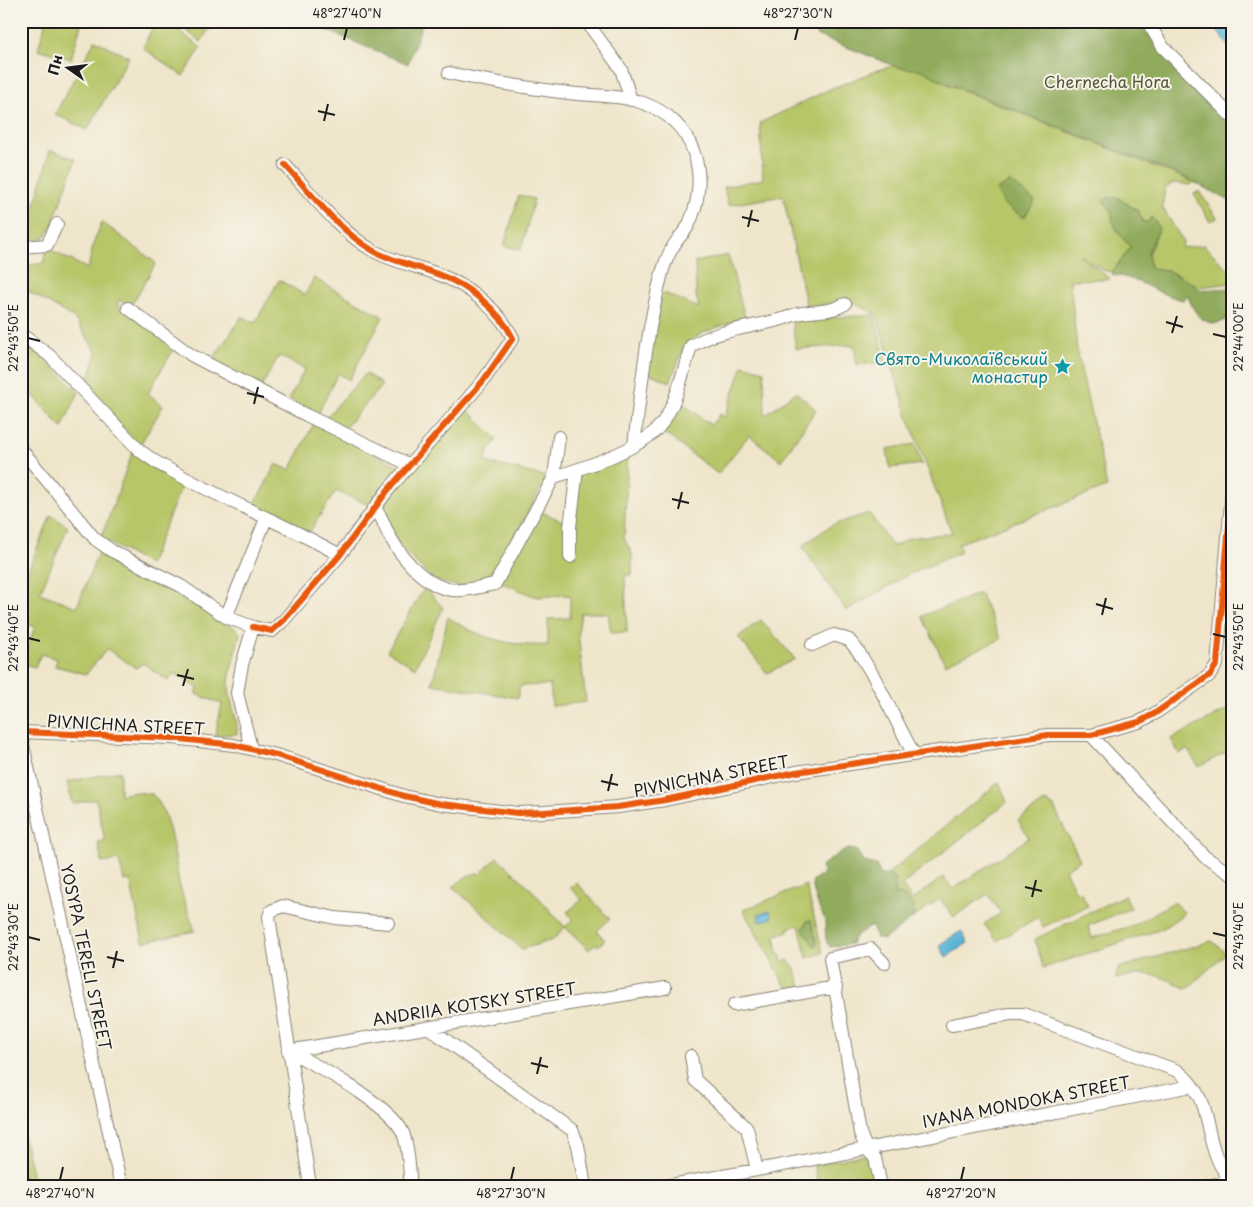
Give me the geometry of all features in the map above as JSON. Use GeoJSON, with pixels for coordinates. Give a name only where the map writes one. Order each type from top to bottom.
{"type":"FeatureCollection","features":[{"type":"Feature","properties":{"kind":"street"},"geometry":{"type":"LineString","coordinates":[[586,21],[621,69],[632,100]]}},
{"type":"Feature","properties":{"kind":"street"},"geometry":{"type":"LineString","coordinates":[[1147,21],[1163,47],[1232,117]]}},
{"type":"Feature","properties":{"kind":"street"},"geometry":{"type":"LineString","coordinates":[[449,73],[507,86],[632,100],[665,111],[677,122],[688,138],[696,161],[698,196],[689,226],[676,242],[662,274],[650,331],[634,445]]}},
{"type":"Feature","properties":{"kind":"street"},"geometry":{"type":"LineString","coordinates":[[23,454],[95,539],[112,551],[181,586],[226,617],[253,627],[272,631],[284,620],[340,555],[374,508],[482,381],[514,338],[493,311],[468,289],[440,275],[371,249],[342,226],[285,165]]}},
{"type":"Feature","properties":{"kind":"street"},"geometry":{"type":"LineString","coordinates":[[21,226],[22,250],[47,246],[57,224]]}},
{"type":"Feature","properties":{"kind":"street"},"geometry":{"type":"LineString","coordinates":[[554,477],[577,470],[648,439],[660,427],[676,395],[691,346],[704,338],[728,330],[783,319],[795,314],[836,309],[845,304]]}},
{"type":"Feature","properties":{"kind":"street"},"geometry":{"type":"LineString","coordinates":[[128,308],[191,355],[306,416],[410,465]]}},
{"type":"Feature","properties":{"kind":"street"},"geometry":{"type":"LineString","coordinates":[[21,334],[50,356],[140,451],[175,473],[266,519],[308,536],[340,555]]}},
{"type":"Feature","properties":{"kind":"street"},"geometry":{"type":"LineString","coordinates":[[374,508],[380,513],[390,536],[402,554],[421,574],[441,588],[460,590],[495,584],[554,477],[559,437]]}},
{"type":"Feature","properties":{"kind":"street"},"geometry":{"type":"LineString","coordinates":[[570,557],[570,526],[577,470]]}},
{"type":"Feature","properties":{"kind":"street","name":"PIVNICHNA STREET"},"geometry":{"type":"LineString","coordinates":[[21,732],[172,738],[251,748],[404,796],[441,804],[518,813],[618,807],[665,800],[796,772],[1048,735],[1090,735],[1140,722],[1210,674],[1218,664],[1232,491]]}},
{"type":"Feature","properties":{"kind":"street"},"geometry":{"type":"LineString","coordinates":[[226,617],[266,519]]}},
{"type":"Feature","properties":{"kind":"street"},"geometry":{"type":"LineString","coordinates":[[251,748],[237,693],[242,665],[253,627]]}},
{"type":"Feature","properties":{"kind":"street"},"geometry":{"type":"LineString","coordinates":[[812,645],[834,635],[849,640],[874,677],[914,755]]}},
{"type":"Feature","properties":{"kind":"street"},"geometry":{"type":"LineString","coordinates":[[1090,735],[1205,857],[1232,875]]}},
{"type":"Feature","properties":{"kind":"street","name":"YOSYPA TERELI STREET"},"geometry":{"type":"LineString","coordinates":[[21,736],[120,1186]]}},
{"type":"Feature","properties":{"kind":"street"},"geometry":{"type":"LineString","coordinates":[[310,1186],[268,923],[271,911],[283,906],[335,918],[388,922]]}},
{"type":"Feature","properties":{"kind":"street"},"geometry":{"type":"LineString","coordinates":[[881,1186],[875,1158],[866,1148],[860,1133],[830,958],[871,950],[884,963]]}},
{"type":"Feature","properties":{"kind":"street"},"geometry":{"type":"LineString","coordinates":[[734,1005],[836,987]]}},
{"type":"Feature","properties":{"kind":"street","name":"ANDRIIA KOTSKY STREET"},"geometry":{"type":"LineString","coordinates":[[288,1051],[665,988]]}},
{"type":"Feature","properties":{"kind":"street"},"geometry":{"type":"LineString","coordinates":[[952,1025],[1010,1014],[1034,1016],[1178,1071],[1192,1086],[1206,1112],[1216,1155],[1231,1182],[1207,1186]]}},
{"type":"Feature","properties":{"kind":"street"},"geometry":{"type":"LineString","coordinates":[[429,1028],[572,1130],[578,1145],[585,1186]]}},
{"type":"Feature","properties":{"kind":"street"},"geometry":{"type":"LineString","coordinates":[[288,1051],[309,1061],[387,1112],[398,1124],[404,1134],[411,1186]]}},
{"type":"Feature","properties":{"kind":"street"},"geometry":{"type":"LineString","coordinates":[[691,1056],[695,1080],[747,1128],[757,1170]]}},
{"type":"Feature","properties":{"kind":"street","name":"IVANA MONDOKA STREET"},"geometry":{"type":"LineString","coordinates":[[665,1186],[1192,1086]]}},
{"type":"Feature","properties":{"kind":"green space"},"geometry":{"type":"Polygon","coordinates":[[[46,21],[82,21],[71,59],[38,49],[46,21]]]}},
{"type":"Feature","properties":{"kind":"green space"},"geometry":{"type":"Polygon","coordinates":[[[155,21],[166,21],[201,48],[183,76],[143,48],[155,21]]]}},
{"type":"Feature","properties":{"kind":"green space"},"geometry":{"type":"Polygon","coordinates":[[[174,21],[214,21],[201,42],[174,21]]]}},
{"type":"Feature","properties":{"kind":"green space"},"geometry":{"type":"Polygon","coordinates":[[[304,21],[423,21],[408,64],[304,21]]]}},
{"type":"Feature","properties":{"kind":"green space","name":"Chernecha Hora"},"geometry":{"type":"Polygon","coordinates":[[[820,21],[1142,21],[1158,48],[1232,123],[1232,202],[1180,175],[941,81],[922,70],[900,68],[816,35],[820,21]]]}},
{"type":"Feature","properties":{"kind":"green space"},"geometry":{"type":"Polygon","coordinates":[[[95,40],[129,57],[87,130],[55,114],[95,40]]]}},
{"type":"Feature","properties":{"kind":"green space"},"geometry":{"type":"Polygon","coordinates":[[[900,64],[920,66],[934,70],[944,78],[947,84],[1194,182],[1191,185],[1173,183],[1165,189],[1162,207],[1183,241],[1182,248],[1204,245],[1232,273],[1232,283],[1199,287],[1167,270],[1150,268],[1147,257],[1159,229],[1143,222],[1138,211],[1118,198],[1103,201],[1112,212],[1125,241],[1131,247],[1112,272],[1105,271],[1079,255],[1110,279],[1070,280],[1077,350],[1107,487],[958,544],[961,552],[908,575],[846,611],[802,546],[832,525],[869,513],[893,547],[909,538],[952,533],[909,420],[876,314],[848,300],[807,308],[783,196],[728,205],[724,187],[763,179],[760,123],[830,89],[878,70],[900,64]]]}},
{"type":"Feature","properties":{"kind":"green space"},"geometry":{"type":"Polygon","coordinates":[[[50,150],[76,159],[51,229],[44,238],[33,241],[30,239],[33,212],[50,150]]]}},
{"type":"Feature","properties":{"kind":"green space"},"geometry":{"type":"Polygon","coordinates":[[[1011,182],[1035,201],[1024,218],[1005,205],[996,190],[1011,182]]]}},
{"type":"Feature","properties":{"kind":"green space"},"geometry":{"type":"Polygon","coordinates":[[[1199,191],[1217,218],[1210,222],[1194,194],[1199,191]]]}},
{"type":"Feature","properties":{"kind":"green space"},"geometry":{"type":"Polygon","coordinates":[[[519,195],[534,199],[521,250],[504,246],[519,195]]]}},
{"type":"Feature","properties":{"kind":"green space"},"geometry":{"type":"Polygon","coordinates":[[[1110,197],[1118,198],[1138,211],[1143,222],[1148,222],[1151,217],[1156,222],[1159,229],[1148,251],[1150,268],[1167,270],[1199,287],[1198,290],[1232,288],[1232,316],[1219,323],[1211,323],[1198,315],[1188,295],[1183,300],[1174,298],[1131,279],[1113,275],[1112,272],[1131,247],[1118,231],[1113,222],[1112,212],[1103,201],[1110,197]]]}},
{"type":"Feature","properties":{"kind":"green space"},"geometry":{"type":"Polygon","coordinates":[[[102,222],[156,263],[131,306],[120,300],[117,305],[175,347],[148,393],[163,406],[140,445],[85,389],[97,353],[74,318],[21,287],[21,267],[43,263],[47,248],[88,269],[94,242],[102,222]]]}},
{"type":"Feature","properties":{"kind":"green space"},"geometry":{"type":"Polygon","coordinates":[[[728,255],[745,317],[705,332],[686,343],[670,382],[646,372],[662,294],[664,293],[699,308],[696,295],[695,262],[728,255]]]}},
{"type":"Feature","properties":{"kind":"green space"},"geometry":{"type":"Polygon","coordinates":[[[314,278],[383,317],[349,380],[338,373],[318,414],[289,399],[305,369],[279,356],[260,389],[211,362],[242,316],[255,323],[279,280],[305,295],[314,278]]]}},
{"type":"Feature","properties":{"kind":"green space"},"geometry":{"type":"Polygon","coordinates":[[[874,315],[886,362],[857,365],[854,345],[796,349],[792,320],[874,315]]]}},
{"type":"Feature","properties":{"kind":"green space"},"geometry":{"type":"Polygon","coordinates":[[[21,337],[79,392],[62,428],[21,382],[21,337]]]}},
{"type":"Feature","properties":{"kind":"green space"},"geometry":{"type":"Polygon","coordinates":[[[743,365],[764,371],[765,415],[796,392],[816,410],[781,461],[749,435],[718,474],[663,432],[681,402],[711,425],[720,414],[725,417],[743,365]]]}},
{"type":"Feature","properties":{"kind":"green space"},"geometry":{"type":"Polygon","coordinates":[[[366,373],[382,385],[343,430],[324,420],[366,373]]]}},
{"type":"Feature","properties":{"kind":"green space"},"geometry":{"type":"Polygon","coordinates":[[[465,407],[497,439],[488,452],[486,462],[547,477],[492,580],[460,587],[434,580],[399,546],[381,506],[465,407]]]}},
{"type":"Feature","properties":{"kind":"green space"},"geometry":{"type":"Polygon","coordinates":[[[314,423],[401,467],[369,505],[336,491],[309,533],[252,509],[276,464],[290,470],[314,423]]]}},
{"type":"Feature","properties":{"kind":"green space"},"geometry":{"type":"Polygon","coordinates":[[[915,444],[922,464],[890,468],[887,449],[915,444]]]}},
{"type":"Feature","properties":{"kind":"green space"},"geometry":{"type":"Polygon","coordinates":[[[133,451],[154,469],[183,483],[149,565],[101,538],[133,451]]]}},
{"type":"Feature","properties":{"kind":"green space"},"geometry":{"type":"Polygon","coordinates":[[[626,453],[628,456],[624,538],[632,554],[632,575],[625,575],[627,632],[611,633],[608,613],[581,613],[578,633],[586,702],[552,706],[550,685],[520,686],[518,698],[432,684],[448,617],[471,631],[496,640],[508,643],[548,645],[548,619],[570,618],[570,595],[536,597],[500,582],[539,511],[567,523],[579,473],[626,453]]]}},
{"type":"Feature","properties":{"kind":"green space"},"geometry":{"type":"Polygon","coordinates":[[[51,515],[68,527],[40,593],[77,607],[100,548],[149,573],[210,616],[234,627],[240,633],[229,684],[237,734],[215,735],[222,704],[196,694],[198,688],[174,673],[168,681],[143,663],[136,668],[107,649],[86,674],[55,666],[57,659],[41,654],[35,667],[21,663],[35,627],[21,622],[21,587],[51,515]]]}},
{"type":"Feature","properties":{"kind":"green space"},"geometry":{"type":"Polygon","coordinates":[[[425,587],[443,608],[415,668],[387,651],[425,587]]]}},
{"type":"Feature","properties":{"kind":"green space"},"geometry":{"type":"Polygon","coordinates":[[[980,593],[1001,639],[945,664],[922,616],[980,593]]]}},
{"type":"Feature","properties":{"kind":"green space"},"geometry":{"type":"Polygon","coordinates":[[[761,620],[795,659],[767,673],[738,637],[761,620]]]}},
{"type":"Feature","properties":{"kind":"green space"},"geometry":{"type":"Polygon","coordinates":[[[1232,707],[1232,749],[1199,767],[1187,749],[1179,754],[1171,739],[1232,707]]]}},
{"type":"Feature","properties":{"kind":"green space"},"geometry":{"type":"Polygon","coordinates":[[[120,771],[120,795],[134,792],[152,794],[163,811],[171,836],[179,883],[195,931],[143,942],[130,880],[124,881],[119,860],[102,863],[98,842],[105,841],[96,799],[72,804],[67,782],[120,771]]]}},
{"type":"Feature","properties":{"kind":"green space"},"geometry":{"type":"Polygon","coordinates":[[[999,782],[1007,802],[902,885],[912,900],[943,877],[953,889],[1029,838],[1018,820],[1043,803],[1048,802],[1054,807],[1080,860],[1065,870],[1077,894],[1081,892],[1088,906],[1043,927],[1038,917],[997,941],[984,924],[1001,913],[988,894],[954,917],[940,899],[913,918],[914,906],[895,895],[889,875],[890,872],[999,782]]]}},
{"type":"Feature","properties":{"kind":"green space"},"geometry":{"type":"Polygon","coordinates":[[[848,849],[856,850],[864,862],[876,865],[881,875],[889,875],[895,879],[895,895],[901,894],[914,906],[913,918],[883,940],[876,938],[872,926],[856,935],[851,944],[830,947],[826,940],[824,919],[812,884],[813,880],[824,874],[821,867],[848,849]]]}},
{"type":"Feature","properties":{"kind":"green space"},"geometry":{"type":"Polygon","coordinates":[[[497,857],[531,889],[565,927],[553,940],[522,949],[453,887],[467,876],[480,874],[497,857]]]}},
{"type":"Feature","properties":{"kind":"green space"},"geometry":{"type":"Polygon","coordinates":[[[576,882],[610,919],[597,931],[605,940],[598,946],[595,944],[589,950],[565,927],[573,919],[567,912],[582,900],[570,888],[576,882]]]}},
{"type":"Feature","properties":{"kind":"green space"},"geometry":{"type":"Polygon","coordinates":[[[806,885],[823,953],[807,958],[799,925],[788,928],[789,932],[775,935],[778,954],[780,954],[782,962],[788,960],[795,968],[801,987],[790,989],[786,987],[743,910],[806,885]]]}},
{"type":"Feature","properties":{"kind":"green space"},"geometry":{"type":"Polygon","coordinates":[[[1125,895],[1131,908],[1088,926],[1092,938],[1134,925],[1174,902],[1185,913],[1162,929],[1043,968],[1035,939],[1125,895]]]}},
{"type":"Feature","properties":{"kind":"green space"},"geometry":{"type":"Polygon","coordinates":[[[811,920],[817,944],[814,946],[803,929],[807,921],[811,920]]]}},
{"type":"Feature","properties":{"kind":"green space"},"geometry":{"type":"Polygon","coordinates":[[[1212,941],[1226,953],[1187,989],[1153,975],[1145,974],[1116,979],[1118,968],[1212,941]]]}},
{"type":"Feature","properties":{"kind":"green space"},"geometry":{"type":"Polygon","coordinates":[[[21,1125],[35,1186],[21,1186],[21,1125]]]}},
{"type":"Feature","properties":{"kind":"green space"},"geometry":{"type":"Polygon","coordinates":[[[862,1155],[870,1159],[877,1186],[818,1186],[814,1165],[862,1155]]]}},
{"type":"Feature","properties":{"kind":"water"},"geometry":{"type":"Polygon","coordinates":[[[1210,21],[1232,21],[1232,51],[1210,21]]]}},
{"type":"Feature","properties":{"kind":"water"},"geometry":{"type":"Polygon","coordinates":[[[770,911],[772,918],[760,922],[758,915],[770,911]]]}},
{"type":"Feature","properties":{"kind":"water"},"geometry":{"type":"Polygon","coordinates":[[[961,931],[968,943],[946,957],[939,945],[961,931]]]}},
{"type":"Feature","properties":{"kind":"cycle path"},"geometry":{"type":"LineString","coordinates":[[253,627],[272,631],[284,620],[340,555],[388,490],[483,381],[513,338],[500,318],[472,292],[440,275],[388,258],[360,242],[336,222],[285,165]]}},
{"type":"Feature","properties":{"kind":"cycle path"},"geometry":{"type":"LineString","coordinates":[[21,732],[172,738],[234,745],[276,755],[404,796],[441,804],[518,813],[618,807],[665,800],[796,772],[1048,735],[1091,735],[1139,722],[1154,714],[1210,675],[1217,664],[1232,491]]}},
{"type":"Feature","properties":{"kind":"place","name":"Свято-Миколаївський монастир"},"geometry":{"type":"Point","coordinates":[1062,367]}}]}
